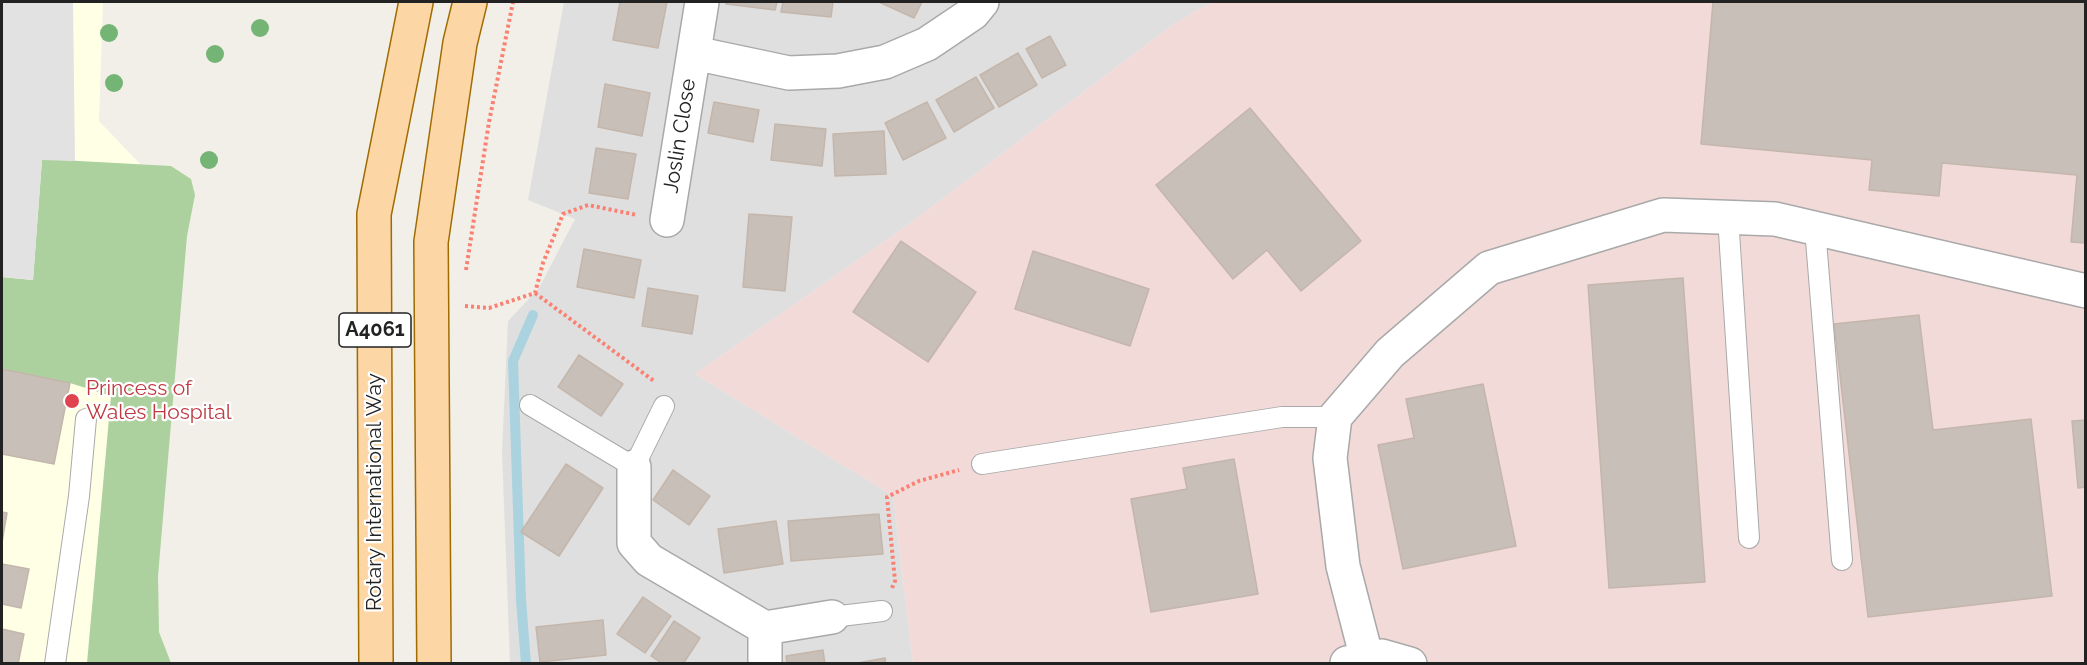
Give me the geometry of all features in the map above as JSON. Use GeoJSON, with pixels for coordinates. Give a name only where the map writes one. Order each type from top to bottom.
{"type":"FeatureCollection","features":[{"type":"Feature","properties":{"kind":"main road","name":"Rotary International Way"},"geometry":{"type":"LineString","coordinates":[[376,663],[374,214],[416,2]]}},
{"type":"Feature","properties":{"kind":"main road","name":"A4061"},"geometry":{"type":"LineString","coordinates":[[434,663],[431,242],[460,43],[470,2]]}},
{"type":"Feature","properties":{"kind":"street","name":"Joslin Close"},"geometry":{"type":"LineString","coordinates":[[667,220],[702,2]]}},
{"type":"Feature","properties":{"kind":"street","name":"Joslin Close"},"geometry":{"type":"LineString","coordinates":[[694,53],[789,73],[838,71],[885,62],[927,44],[973,12],[981,2]]}},
{"type":"Feature","properties":{"kind":"street"},"geometry":{"type":"LineString","coordinates":[[1410,663],[1382,656],[1357,661],[1330,458],[1335,417],[1390,353],[1489,268],[1663,215],[1728,217],[1775,219],[2085,291]]}},
{"type":"Feature","properties":{"kind":"street"},"geometry":{"type":"LineString","coordinates":[[634,467],[634,543],[649,560],[765,628],[832,617]]}},
{"type":"Feature","properties":{"kind":"street"},"geometry":{"type":"LineString","coordinates":[[765,628],[765,663]]}},
{"type":"Feature","properties":{"kind":"lane"},"geometry":{"type":"LineString","coordinates":[[1728,217],[1749,538]]}},
{"type":"Feature","properties":{"kind":"lane"},"geometry":{"type":"LineString","coordinates":[[1815,228],[1842,560]]}},
{"type":"Feature","properties":{"kind":"lane"},"geometry":{"type":"LineString","coordinates":[[530,405],[634,467],[664,406]]}},
{"type":"Feature","properties":{"kind":"lane"},"geometry":{"type":"LineString","coordinates":[[982,464],[1282,417],[1335,417]]}},
{"type":"Feature","properties":{"kind":"lane"},"geometry":{"type":"LineString","coordinates":[[55,663],[77,508],[86,419]]}},
{"type":"Feature","properties":{"kind":"lane"},"geometry":{"type":"LineString","coordinates":[[832,617],[882,611]]}},
{"type":"Feature","properties":{"kind":"path"},"geometry":{"type":"LineString","coordinates":[[466,271],[489,122],[513,2]]}},
{"type":"Feature","properties":{"kind":"path"},"geometry":{"type":"LineString","coordinates":[[535,293],[543,263],[563,214],[588,205],[607,210]]}},
{"type":"Feature","properties":{"kind":"path"},"geometry":{"type":"LineString","coordinates":[[461,306],[489,308],[535,293]]}},
{"type":"Feature","properties":{"kind":"path"},"geometry":{"type":"LineString","coordinates":[[535,293],[667,391],[664,406]]}},
{"type":"Feature","properties":{"kind":"path"},"geometry":{"type":"LineString","coordinates":[[882,611],[895,581],[886,497],[919,481],[982,464]]}},
{"type":"Feature","properties":{"kind":"shaded area","name":"Princess of Wales Hospital"},"geometry":{"type":"Polygon","coordinates":[[[2,2],[103,2],[99,121],[140,164],[146,637],[164,663],[2,663],[2,2]]]}},
{"type":"Feature","properties":{"kind":"shaded area"},"geometry":{"type":"Polygon","coordinates":[[[2,2],[73,2],[75,161],[42,160],[33,280],[2,277],[2,2]]]}},
{"type":"Feature","properties":{"kind":"shaded area"},"geometry":{"type":"Polygon","coordinates":[[[564,2],[1212,2],[1175,23],[909,224],[695,374],[893,496],[913,663],[510,663],[502,452],[508,321],[539,288],[575,219],[528,200],[564,2]]]}},
{"type":"Feature","properties":{"kind":"shaded area"},"geometry":{"type":"Polygon","coordinates":[[[1212,2],[2085,2],[2085,663],[913,663],[893,496],[695,374],[909,224],[1175,23],[1212,2]]]}},
{"type":"Feature","properties":{"kind":"green space"},"geometry":{"type":"Polygon","coordinates":[[[42,159],[171,166],[191,179],[195,195],[187,236],[158,576],[159,632],[171,663],[87,663],[111,396],[70,383],[2,369],[2,277],[33,280],[42,159]]]}},
{"type":"Feature","properties":{"kind":"building"},"geometry":{"type":"Polygon","coordinates":[[[620,2],[667,2],[658,48],[613,40],[620,2]]]}},
{"type":"Feature","properties":{"kind":"building"},"geometry":{"type":"Polygon","coordinates":[[[726,2],[777,2],[775,10],[726,4],[726,2]]]}},
{"type":"Feature","properties":{"kind":"building"},"geometry":{"type":"Polygon","coordinates":[[[783,2],[833,2],[831,17],[781,12],[783,2]]]}},
{"type":"Feature","properties":{"kind":"building"},"geometry":{"type":"Polygon","coordinates":[[[879,2],[922,2],[914,18],[879,2]]]}},
{"type":"Feature","properties":{"kind":"building"},"geometry":{"type":"Polygon","coordinates":[[[1713,2],[2086,2],[2086,243],[2071,242],[2077,175],[1942,163],[1939,196],[1869,190],[1872,160],[1701,144],[1713,2]]]}},
{"type":"Feature","properties":{"kind":"building"},"geometry":{"type":"Polygon","coordinates":[[[1050,36],[1066,65],[1042,78],[1026,49],[1050,36]]]}},
{"type":"Feature","properties":{"kind":"building"},"geometry":{"type":"Polygon","coordinates":[[[1018,53],[1037,85],[999,107],[980,75],[1018,53]]]}},
{"type":"Feature","properties":{"kind":"building"},"geometry":{"type":"Polygon","coordinates":[[[976,77],[994,108],[954,132],[936,100],[976,77]]]}},
{"type":"Feature","properties":{"kind":"building"},"geometry":{"type":"Polygon","coordinates":[[[605,84],[650,93],[642,136],[598,127],[605,84]]]}},
{"type":"Feature","properties":{"kind":"building"},"geometry":{"type":"Polygon","coordinates":[[[714,102],[759,110],[753,142],[708,133],[714,102]]]}},
{"type":"Feature","properties":{"kind":"building"},"geometry":{"type":"Polygon","coordinates":[[[927,102],[946,138],[903,160],[885,123],[927,102]]]}},
{"type":"Feature","properties":{"kind":"building"},"geometry":{"type":"Polygon","coordinates":[[[1250,108],[1361,241],[1301,291],[1267,250],[1233,279],[1156,185],[1250,108]]]}},
{"type":"Feature","properties":{"kind":"building"},"geometry":{"type":"Polygon","coordinates":[[[775,124],[826,129],[822,166],[771,160],[775,124]]]}},
{"type":"Feature","properties":{"kind":"building"},"geometry":{"type":"Polygon","coordinates":[[[884,131],[886,174],[835,176],[833,134],[884,131]]]}},
{"type":"Feature","properties":{"kind":"building"},"geometry":{"type":"Polygon","coordinates":[[[596,148],[636,154],[628,199],[589,193],[596,148]]]}},
{"type":"Feature","properties":{"kind":"building"},"geometry":{"type":"Polygon","coordinates":[[[749,214],[792,217],[785,291],[743,287],[749,214]]]}},
{"type":"Feature","properties":{"kind":"building"},"geometry":{"type":"Polygon","coordinates":[[[901,241],[976,292],[928,362],[853,312],[901,241]]]}},
{"type":"Feature","properties":{"kind":"building"},"geometry":{"type":"Polygon","coordinates":[[[584,249],[641,260],[634,298],[577,287],[584,249]]]}},
{"type":"Feature","properties":{"kind":"building"},"geometry":{"type":"Polygon","coordinates":[[[1033,251],[1149,289],[1130,346],[1015,309],[1033,251]]]}},
{"type":"Feature","properties":{"kind":"building"},"geometry":{"type":"Polygon","coordinates":[[[1683,278],[1705,582],[1609,588],[1588,285],[1683,278]]]}},
{"type":"Feature","properties":{"kind":"building"},"geometry":{"type":"Polygon","coordinates":[[[648,288],[698,296],[692,334],[642,326],[648,288]]]}},
{"type":"Feature","properties":{"kind":"building"},"geometry":{"type":"Polygon","coordinates":[[[1919,315],[1933,430],[2031,419],[2052,596],[1868,617],[1834,324],[1919,315]]]}},
{"type":"Feature","properties":{"kind":"building"},"geometry":{"type":"Polygon","coordinates":[[[579,355],[623,384],[601,416],[558,387],[579,355]]]}},
{"type":"Feature","properties":{"kind":"building"},"geometry":{"type":"Polygon","coordinates":[[[2,369],[70,383],[54,464],[2,454],[2,369]]]}},
{"type":"Feature","properties":{"kind":"building"},"geometry":{"type":"Polygon","coordinates":[[[1483,384],[1516,546],[1403,569],[1378,445],[1414,438],[1406,399],[1483,384]]]}},
{"type":"Feature","properties":{"kind":"building"},"geometry":{"type":"Polygon","coordinates":[[[2086,420],[2086,487],[2078,488],[2072,421],[2086,420]]]}},
{"type":"Feature","properties":{"kind":"building"},"geometry":{"type":"Polygon","coordinates":[[[1234,459],[1258,594],[1151,612],[1131,499],[1187,489],[1183,468],[1234,459]]]}},
{"type":"Feature","properties":{"kind":"building"},"geometry":{"type":"Polygon","coordinates":[[[566,464],[603,488],[559,556],[521,532],[566,464]]]}},
{"type":"Feature","properties":{"kind":"building"},"geometry":{"type":"Polygon","coordinates":[[[673,470],[710,496],[689,525],[653,500],[673,470]]]}},
{"type":"Feature","properties":{"kind":"building"},"geometry":{"type":"Polygon","coordinates":[[[2,512],[7,513],[2,542],[2,512]]]}},
{"type":"Feature","properties":{"kind":"building"},"geometry":{"type":"Polygon","coordinates":[[[879,514],[883,554],[791,561],[788,521],[879,514]]]}},
{"type":"Feature","properties":{"kind":"building"},"geometry":{"type":"Polygon","coordinates":[[[776,521],[783,564],[724,573],[718,529],[776,521]]]}},
{"type":"Feature","properties":{"kind":"building"},"geometry":{"type":"Polygon","coordinates":[[[2,564],[29,569],[21,608],[2,604],[2,564]]]}},
{"type":"Feature","properties":{"kind":"building"},"geometry":{"type":"Polygon","coordinates":[[[643,597],[671,616],[645,653],[617,634],[643,597]]]}},
{"type":"Feature","properties":{"kind":"building"},"geometry":{"type":"Polygon","coordinates":[[[603,620],[606,655],[540,662],[536,627],[603,620]]]}},
{"type":"Feature","properties":{"kind":"building"},"geometry":{"type":"Polygon","coordinates":[[[674,621],[700,638],[683,664],[663,664],[651,656],[674,621]]]}},
{"type":"Feature","properties":{"kind":"building"},"geometry":{"type":"Polygon","coordinates":[[[2,629],[24,634],[18,664],[2,664],[2,629]]]}},
{"type":"Feature","properties":{"kind":"building"},"geometry":{"type":"Polygon","coordinates":[[[823,650],[825,664],[787,664],[786,656],[823,650]]]}},
{"type":"Feature","properties":{"kind":"building"},"geometry":{"type":"Polygon","coordinates":[[[885,658],[886,664],[852,664],[885,658]]]}},
{"type":"Feature","properties":{"kind":"waterway"},"geometry":{"type":"LineString","coordinates":[[526,664],[521,600],[513,361],[533,315]]}},
{"type":"Feature","properties":{"kind":"place","name":"Princess of Wales Hospital"},"geometry":{"type":"Point","coordinates":[72,401]}}]}
